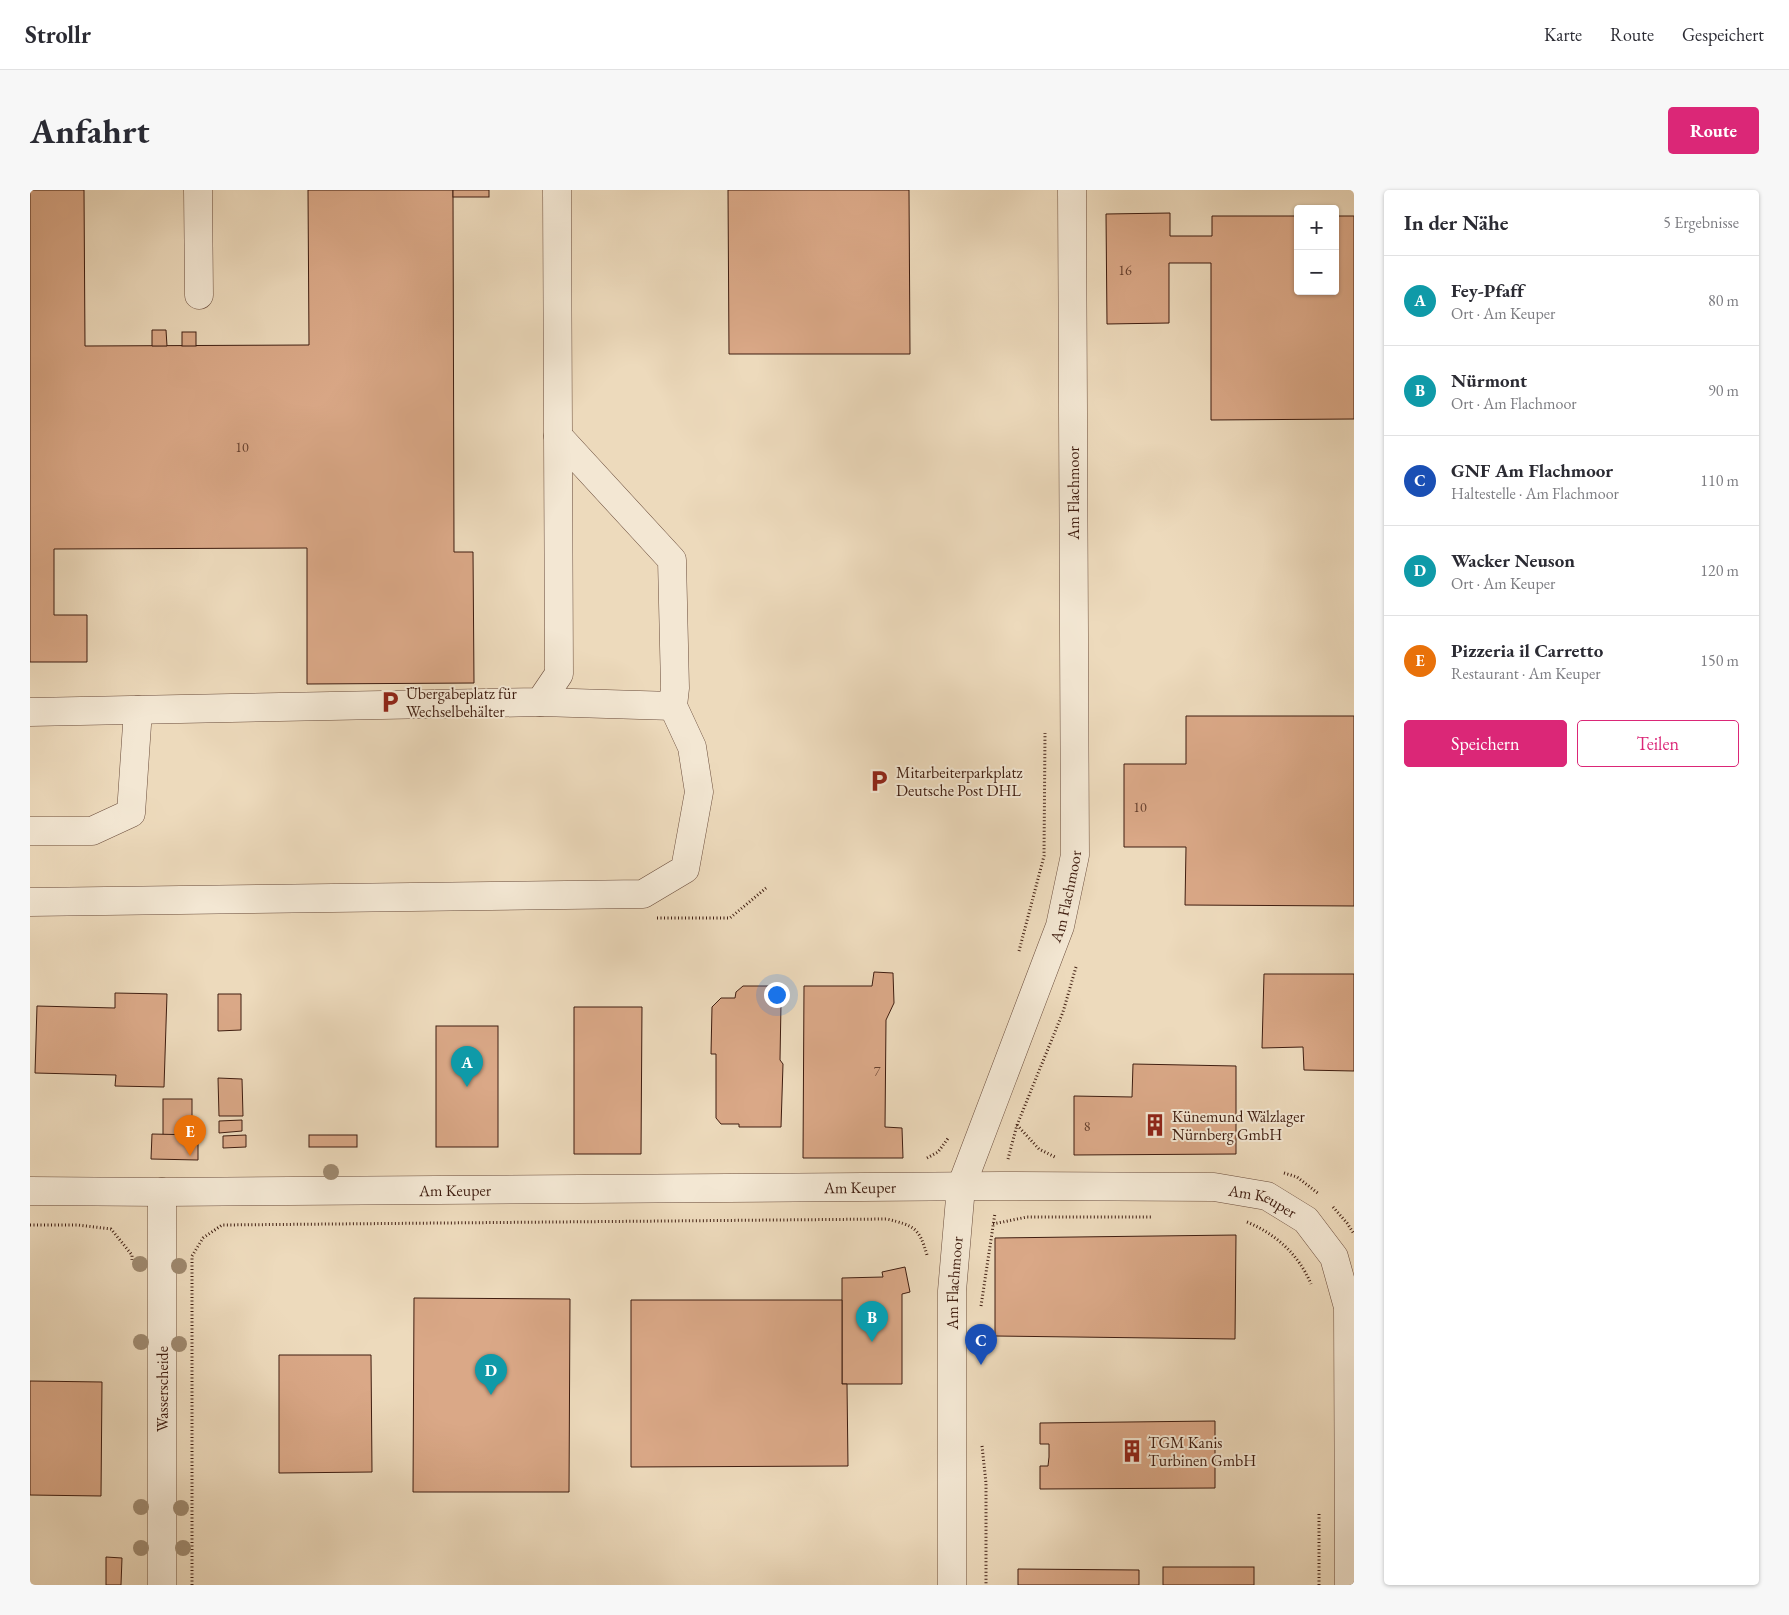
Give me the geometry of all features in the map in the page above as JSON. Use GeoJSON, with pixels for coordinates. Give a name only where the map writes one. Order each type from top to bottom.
{"type":"FeatureCollection","features":[{"type":"Feature","properties":{"kind":"street"},"geometry":{"type":"LineString","coordinates":[[198,190],[199,295]]}},
{"type":"Feature","properties":{"kind":"street"},"geometry":{"type":"LineString","coordinates":[[540,702],[560,674],[557,190]]}},
{"type":"Feature","properties":{"kind":"street","name":"Am Flachmoor"},"geometry":{"type":"LineString","coordinates":[[952,1585],[952,1291],[960,1187],[1060,926],[1075,854],[1072,190]]}},
{"type":"Feature","properties":{"kind":"street"},"geometry":{"type":"LineString","coordinates":[[30,902],[643,894],[685,869],[699,792],[692,747],[673,706],[675,688],[672,560],[558,436]]}},
{"type":"Feature","properties":{"kind":"street"},"geometry":{"type":"LineString","coordinates":[[30,712],[540,702],[673,706]]}},
{"type":"Feature","properties":{"kind":"street"},"geometry":{"type":"LineString","coordinates":[[30,831],[92,831],[131,813],[138,710]]}},
{"type":"Feature","properties":{"kind":"street","name":"Am Keuper"},"geometry":{"type":"LineString","coordinates":[[30,1191],[162,1192],[1214,1186],[1267,1196],[1306,1220],[1334,1257],[1348,1307],[1349,1585]]}},
{"type":"Feature","properties":{"kind":"street","name":"Wasserscheide"},"geometry":{"type":"LineString","coordinates":[[162,1192],[162,1585]]}},
{"type":"Feature","properties":{"kind":"path"},"geometry":{"type":"LineString","coordinates":[[1017,958],[1044,856],[1045,729]]}},
{"type":"Feature","properties":{"kind":"path"},"geometry":{"type":"LineString","coordinates":[[922,1160],[938,1152],[953,1131]]}},
{"type":"Feature","properties":{"kind":"path"},"geometry":{"type":"LineString","coordinates":[[993,1224],[1027,1217],[1154,1216]]}},
{"type":"Feature","properties":{"kind":"path"},"geometry":{"type":"LineString","coordinates":[[192,1585],[192,1256],[203,1238],[222,1225],[887,1219],[907,1224],[921,1236],[927,1255],[926,1264]]}},
{"type":"Feature","properties":{"kind":"path"},"geometry":{"type":"LineString","coordinates":[[1243,1221],[1282,1243],[1302,1266],[1312,1288]]}},
{"type":"Feature","properties":{"kind":"path"},"geometry":{"type":"LineString","coordinates":[[30,1225],[78,1225],[111,1229],[132,1256],[132,1266]]}},
{"type":"Feature","properties":{"kind":"path"},"geometry":{"type":"LineString","coordinates":[[1319,1503],[1319,1585]]}},
{"type":"Feature","properties":{"kind":"building"},"geometry":{"type":"Polygon","coordinates":[[[30,190],[84,190],[85,346],[309,345],[308,190],[453,190],[454,552],[473,552],[474,683],[307,684],[307,548],[54,549],[54,615],[87,615],[87,662],[30,662],[30,190]]]}},
{"type":"Feature","properties":{"kind":"building"},"geometry":{"type":"Polygon","coordinates":[[[453,190],[489,190],[489,197],[453,197],[453,190]]]}},
{"type":"Feature","properties":{"kind":"building"},"geometry":{"type":"Polygon","coordinates":[[[728,190],[909,190],[910,354],[729,354],[728,190]]]}},
{"type":"Feature","properties":{"kind":"building"},"geometry":{"type":"Polygon","coordinates":[[[1170,213],[1170,236],[1212,236],[1212,216],[1294,216],[1294,295],[1339,295],[1339,216],[1354,216],[1354,419],[1211,420],[1211,263],[1169,263],[1169,323],[1107,324],[1106,214],[1170,213]]]}},
{"type":"Feature","properties":{"kind":"building"},"geometry":{"type":"Polygon","coordinates":[[[152,330],[166,330],[167,346],[152,346],[152,330]]]}},
{"type":"Feature","properties":{"kind":"building"},"geometry":{"type":"Polygon","coordinates":[[[182,332],[196,332],[196,346],[182,346],[182,332]]]}},
{"type":"Feature","properties":{"kind":"building"},"geometry":{"type":"Polygon","coordinates":[[[1186,716],[1354,716],[1354,906],[1185,905],[1186,847],[1124,847],[1124,764],[1186,764],[1186,716]]]}},
{"type":"Feature","properties":{"kind":"building"},"geometry":{"type":"Polygon","coordinates":[[[874,972],[893,973],[894,1003],[886,1020],[885,1127],[902,1128],[903,1158],[803,1158],[804,986],[872,986],[874,972]]]}},
{"type":"Feature","properties":{"kind":"building"},"geometry":{"type":"Polygon","coordinates":[[[1264,974],[1354,974],[1354,1071],[1304,1070],[1303,1047],[1262,1048],[1264,974]]]}},
{"type":"Feature","properties":{"kind":"building"},"geometry":{"type":"Polygon","coordinates":[[[743,986],[778,986],[778,1003],[781,1004],[780,1060],[783,1064],[781,1127],[739,1127],[739,1124],[721,1124],[716,1118],[716,1054],[711,1054],[712,1007],[721,998],[735,998],[736,992],[743,986]]]}},
{"type":"Feature","properties":{"kind":"building"},"geometry":{"type":"Polygon","coordinates":[[[115,993],[167,994],[164,1087],[115,1086],[116,1075],[35,1073],[37,1006],[115,1008],[115,993]]]}},
{"type":"Feature","properties":{"kind":"building"},"geometry":{"type":"Polygon","coordinates":[[[218,994],[241,994],[241,1030],[218,1031],[218,994]]]}},
{"type":"Feature","properties":{"kind":"building"},"geometry":{"type":"Polygon","coordinates":[[[574,1007],[642,1007],[641,1154],[574,1154],[574,1007]]]}},
{"type":"Feature","properties":{"kind":"building"},"geometry":{"type":"Polygon","coordinates":[[[436,1026],[498,1026],[498,1147],[436,1147],[436,1026]]]}},
{"type":"Feature","properties":{"kind":"building","name":"Künemund Wälzlager Nürnberg GmbH"},"geometry":{"type":"Polygon","coordinates":[[[1133,1064],[1236,1066],[1236,1154],[1074,1155],[1074,1096],[1132,1097],[1133,1064]]]}},
{"type":"Feature","properties":{"kind":"building"},"geometry":{"type":"Polygon","coordinates":[[[218,1078],[242,1079],[243,1116],[219,1116],[218,1078]]]}},
{"type":"Feature","properties":{"kind":"building"},"geometry":{"type":"Polygon","coordinates":[[[163,1099],[192,1099],[192,1135],[163,1135],[163,1099]]]}},
{"type":"Feature","properties":{"kind":"building"},"geometry":{"type":"Polygon","coordinates":[[[242,1120],[242,1131],[219,1133],[219,1121],[242,1120]]]}},
{"type":"Feature","properties":{"kind":"building"},"geometry":{"type":"Polygon","coordinates":[[[152,1134],[198,1135],[198,1160],[151,1159],[152,1134]]]}},
{"type":"Feature","properties":{"kind":"building"},"geometry":{"type":"Polygon","coordinates":[[[246,1135],[246,1147],[223,1148],[223,1136],[246,1135]]]}},
{"type":"Feature","properties":{"kind":"building"},"geometry":{"type":"Polygon","coordinates":[[[309,1135],[357,1135],[357,1147],[309,1147],[309,1135]]]}},
{"type":"Feature","properties":{"kind":"building"},"geometry":{"type":"Polygon","coordinates":[[[1236,1235],[1235,1339],[995,1336],[995,1238],[1236,1235]]]}},
{"type":"Feature","properties":{"kind":"building"},"geometry":{"type":"Polygon","coordinates":[[[905,1267],[910,1292],[902,1294],[902,1384],[842,1384],[842,1278],[883,1277],[882,1272],[905,1267]]]}},
{"type":"Feature","properties":{"kind":"building"},"geometry":{"type":"Polygon","coordinates":[[[414,1298],[570,1299],[569,1492],[413,1492],[414,1298]]]}},
{"type":"Feature","properties":{"kind":"building"},"geometry":{"type":"Polygon","coordinates":[[[631,1300],[842,1300],[842,1384],[847,1384],[848,1466],[631,1467],[631,1300]]]}},
{"type":"Feature","properties":{"kind":"building"},"geometry":{"type":"Polygon","coordinates":[[[279,1355],[371,1355],[372,1472],[279,1473],[279,1355]]]}},
{"type":"Feature","properties":{"kind":"building"},"geometry":{"type":"Polygon","coordinates":[[[30,1381],[102,1382],[101,1496],[30,1495],[30,1381]]]}},
{"type":"Feature","properties":{"kind":"building","name":"TGM Kanis Turbinen GmbH"},"geometry":{"type":"Polygon","coordinates":[[[1215,1421],[1215,1488],[1040,1489],[1040,1466],[1048,1466],[1049,1444],[1040,1444],[1040,1423],[1215,1421]]]}},
{"type":"Feature","properties":{"kind":"building"},"geometry":{"type":"Polygon","coordinates":[[[106,1557],[122,1558],[121,1585],[106,1585],[106,1557]]]}},
{"type":"Feature","properties":{"kind":"building"},"geometry":{"type":"Polygon","coordinates":[[[1163,1567],[1254,1567],[1254,1585],[1163,1585],[1163,1567]]]}},
{"type":"Feature","properties":{"kind":"building"},"geometry":{"type":"Polygon","coordinates":[[[1018,1569],[1139,1570],[1139,1585],[1018,1585],[1018,1569]]]}},
{"type":"Feature","properties":{"kind":"place","name":"Übergabeplatz für Wechselbehälter"},"geometry":{"type":"Point","coordinates":[390,702]}},
{"type":"Feature","properties":{"kind":"place","name":"Mitarbeiterparkplatz Deutsche Post DHL"},"geometry":{"type":"Point","coordinates":[879,781]}},
{"type":"Feature","properties":{"kind":"place","name":"Fey-Pfaff"},"geometry":{"type":"Point","coordinates":[467,1087]}},
{"type":"Feature","properties":{"kind":"place","name":"Künemund Wälzlager Nürnberg GmbH"},"geometry":{"type":"Point","coordinates":[1155,1125]}},
{"type":"Feature","properties":{"kind":"place","name":"Pizzeria il Carretto"},"geometry":{"type":"Point","coordinates":[190,1156]}},
{"type":"Feature","properties":{"kind":"place","name":"Nürmont"},"geometry":{"type":"Point","coordinates":[872,1342]}},
{"type":"Feature","properties":{"kind":"place","name":"GNF Am Flachmoor"},"geometry":{"type":"Point","coordinates":[981,1365]}},
{"type":"Feature","properties":{"kind":"place","name":"Wacker Neuson"},"geometry":{"type":"Point","coordinates":[491,1395]}},
{"type":"Feature","properties":{"kind":"place","name":"TGM Kanis Turbinen GmbH"},"geometry":{"type":"Point","coordinates":[1132,1451]}}]}
